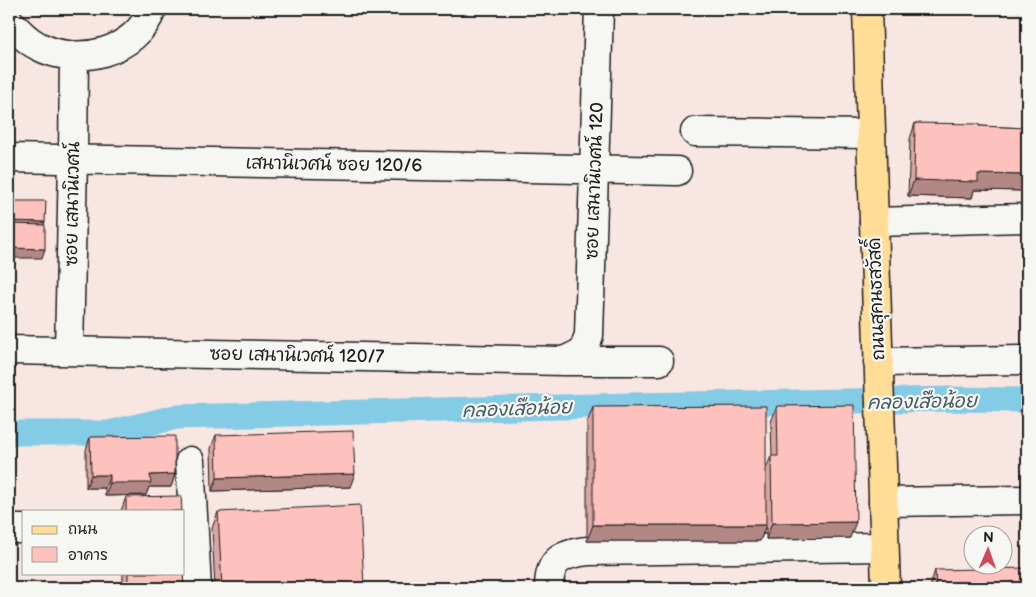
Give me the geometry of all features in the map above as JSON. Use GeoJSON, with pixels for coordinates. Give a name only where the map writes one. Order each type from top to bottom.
{"type":"FeatureCollection","features":[{"type":"Feature","properties":{"kind":"main road","name":"ถนนสุคนธสวัสดิ์"},"geometry":{"type":"LineString","coordinates":[[867,9],[886,588]]}},
{"type":"Feature","properties":{"kind":"street"},"geometry":{"type":"LineString","coordinates":[[9,21],[21,35],[37,46],[55,53],[74,56],[97,54],[118,46],[137,32],[152,9]]}},
{"type":"Feature","properties":{"kind":"street","name":"ซอย เสนานิเวศน์ 120"},"geometry":{"type":"LineString","coordinates":[[574,356],[589,335],[599,9]]}},
{"type":"Feature","properties":{"kind":"street","name":"ซอย เสนานิเวศน์"},"geometry":{"type":"LineString","coordinates":[[69,351],[74,159],[74,56]]}},
{"type":"Feature","properties":{"kind":"street"},"geometry":{"type":"LineString","coordinates":[[695,132],[871,134]]}},
{"type":"Feature","properties":{"kind":"street","name":"เสนานิเวศน์ ซอย 120/6"},"geometry":{"type":"LineString","coordinates":[[9,158],[677,171]]}},
{"type":"Feature","properties":{"kind":"street"},"geometry":{"type":"LineString","coordinates":[[874,222],[1027,218]]}},
{"type":"Feature","properties":{"kind":"street","name":"ซอย เสนานิเวศน์ 120/7"},"geometry":{"type":"LineString","coordinates":[[9,350],[574,356],[659,361]]}},
{"type":"Feature","properties":{"kind":"street"},"geometry":{"type":"LineString","coordinates":[[879,372],[1027,360]]}},
{"type":"Feature","properties":{"kind":"street"},"geometry":{"type":"LineString","coordinates":[[190,461],[197,588]]}},
{"type":"Feature","properties":{"kind":"street"},"geometry":{"type":"LineString","coordinates":[[883,502],[1027,500]]}},
{"type":"Feature","properties":{"kind":"street"},"geometry":{"type":"LineString","coordinates":[[9,528],[22,529]]}},
{"type":"Feature","properties":{"kind":"street"},"geometry":{"type":"LineString","coordinates":[[549,588],[549,578],[555,561],[569,553],[588,551],[884,547]]}},
{"type":"Feature","properties":{"kind":"building"},"geometry":{"type":"Polygon","coordinates":[[[915,123],[979,124],[979,126],[1027,128],[1027,175],[978,174],[978,182],[914,180],[915,123]]]}},
{"type":"Feature","properties":{"kind":"building"},"geometry":{"type":"Polygon","coordinates":[[[9,201],[46,201],[45,222],[9,221],[9,201]]]}},
{"type":"Feature","properties":{"kind":"building"},"geometry":{"type":"Polygon","coordinates":[[[9,224],[45,225],[45,249],[9,248],[9,224]]]}},
{"type":"Feature","properties":{"kind":"building"},"geometry":{"type":"Polygon","coordinates":[[[854,405],[856,522],[772,523],[771,456],[778,456],[777,406],[854,405]]]}},
{"type":"Feature","properties":{"kind":"building"},"geometry":{"type":"Polygon","coordinates":[[[766,406],[766,525],[593,525],[593,407],[766,406]]]}},
{"type":"Feature","properties":{"kind":"building"},"geometry":{"type":"Polygon","coordinates":[[[353,431],[355,474],[217,478],[216,435],[353,431]]]}},
{"type":"Feature","properties":{"kind":"building"},"geometry":{"type":"Polygon","coordinates":[[[175,436],[175,474],[150,475],[151,483],[110,483],[110,475],[91,475],[90,437],[175,436]]]}},
{"type":"Feature","properties":{"kind":"building"},"geometry":{"type":"Polygon","coordinates":[[[181,496],[182,510],[126,510],[126,497],[181,496]]]}},
{"type":"Feature","properties":{"kind":"building"},"geometry":{"type":"Polygon","coordinates":[[[360,505],[364,588],[222,588],[218,512],[360,505]]]}},
{"type":"Feature","properties":{"kind":"building"},"geometry":{"type":"Polygon","coordinates":[[[1014,568],[1027,568],[1027,588],[936,588],[935,570],[964,569],[964,574],[1014,574],[1014,568]]]}},
{"type":"Feature","properties":{"kind":"building"},"geometry":{"type":"Polygon","coordinates":[[[128,574],[183,574],[184,588],[128,588],[128,574]]]}},
{"type":"Feature","properties":{"kind":"waterway","name":"คลองเสือน้อย"},"geometry":{"type":"LineString","coordinates":[[9,433],[109,433],[176,417],[630,405],[952,399],[1027,400]]}}]}
